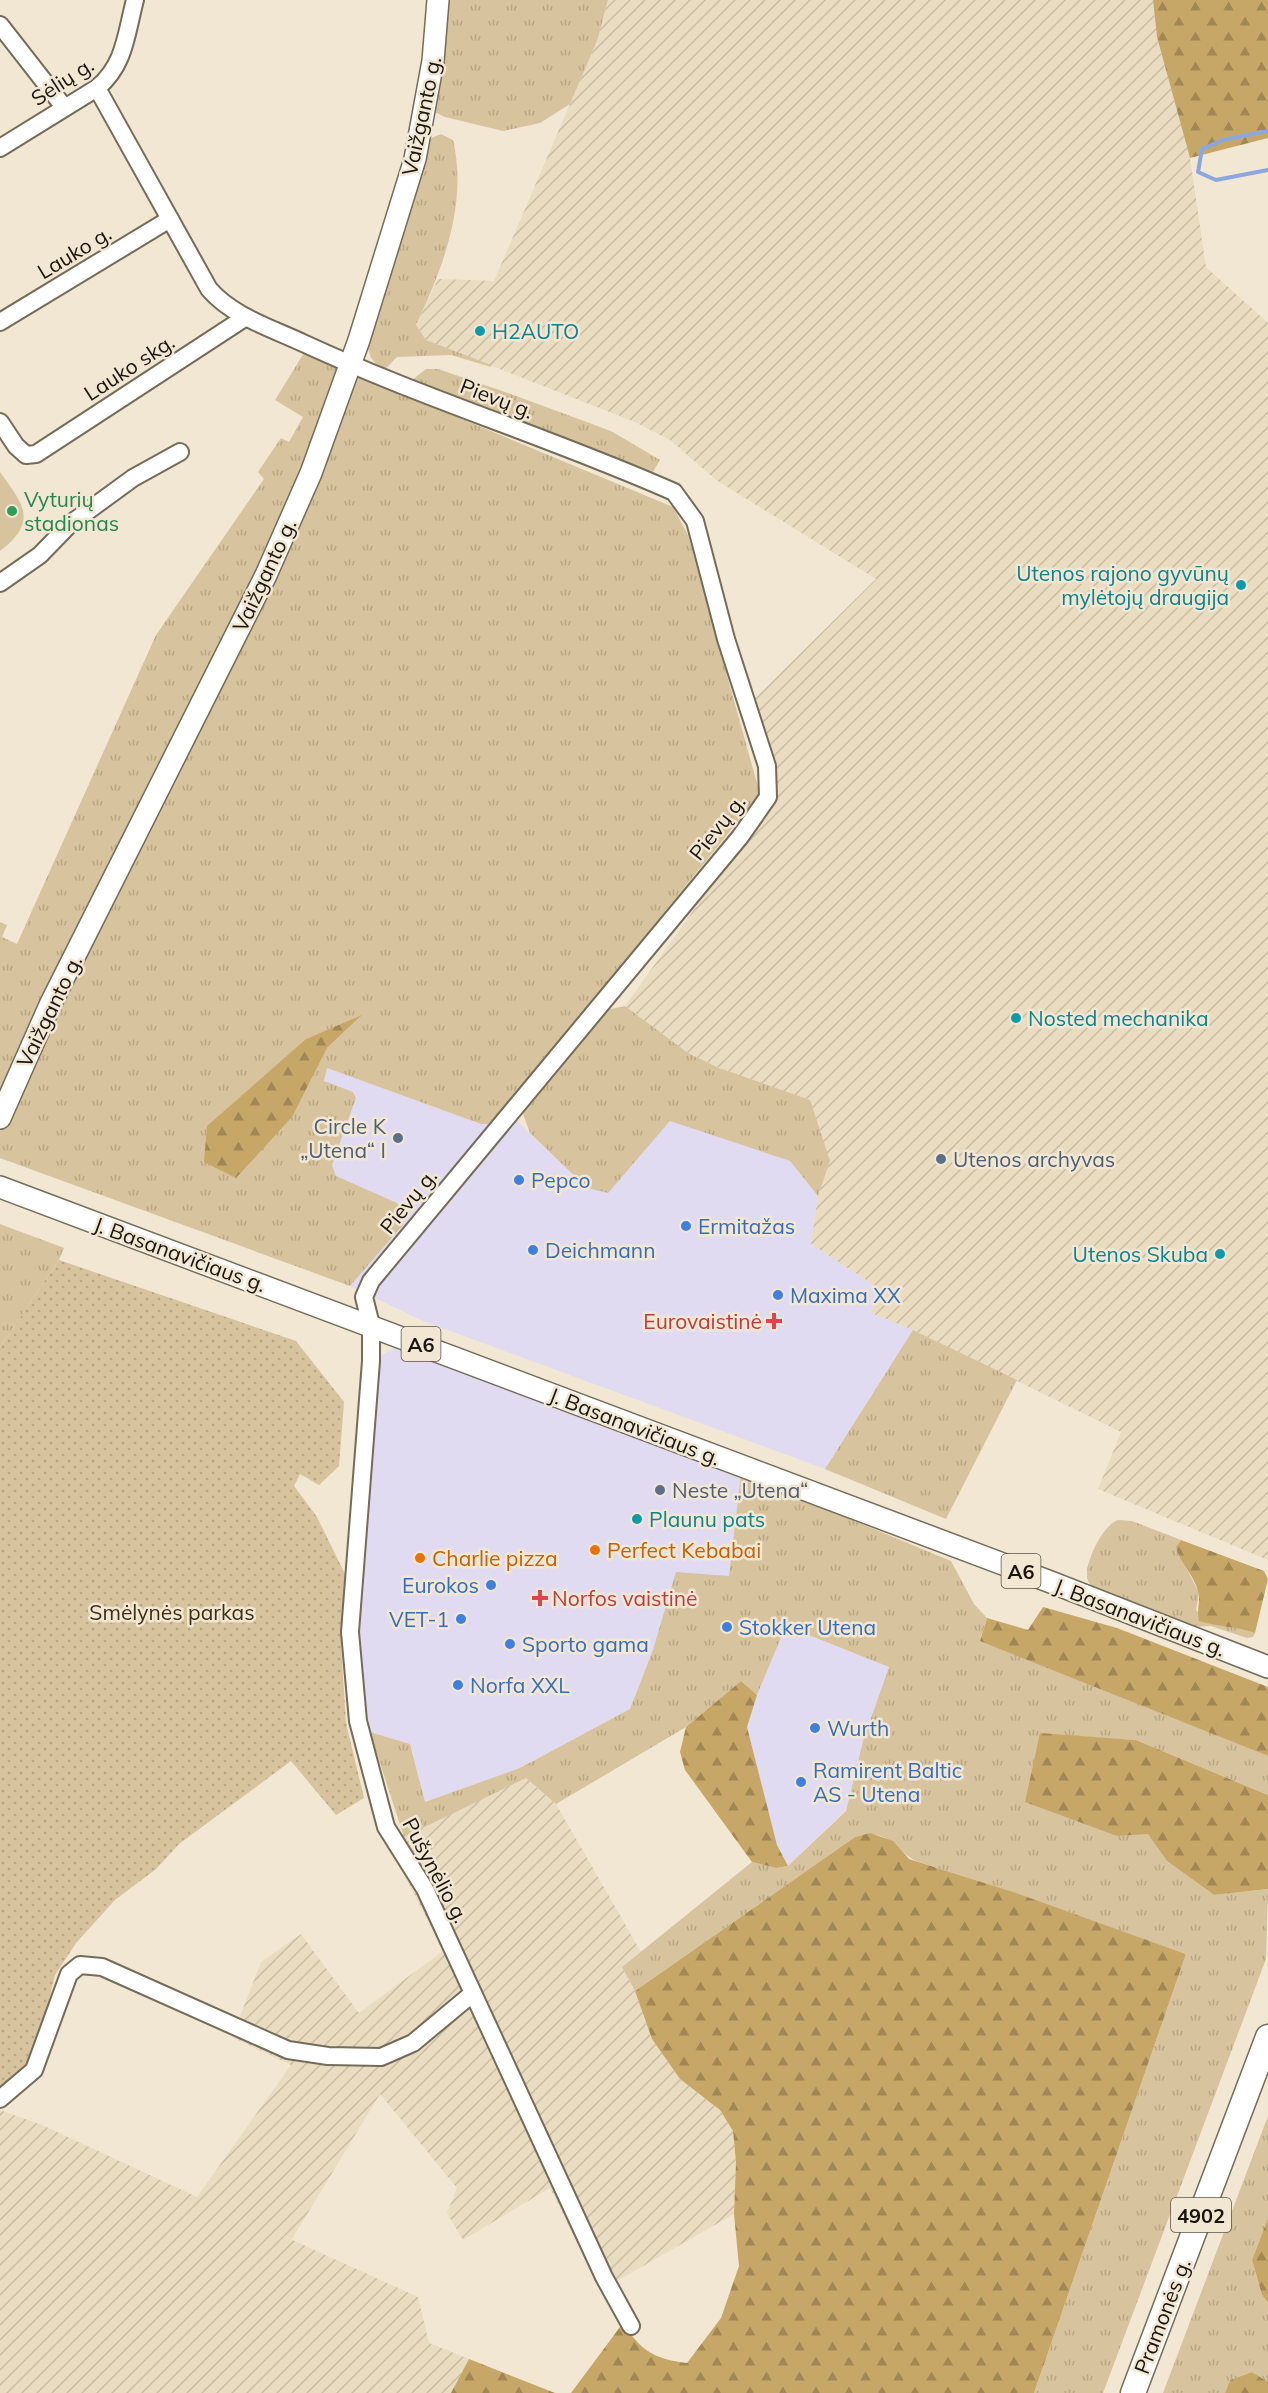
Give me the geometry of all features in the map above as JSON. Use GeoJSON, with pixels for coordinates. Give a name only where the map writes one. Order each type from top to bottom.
{"type":"FeatureCollection","features":[{"type":"Feature","properties":{"kind":"highway","name":"Pramonės g."},"geometry":{"type":"LineString","coordinates":[[1133,2393],[1268,2037]]}},
{"type":"Feature","properties":{"kind":"main road","name":"Vaižganto g."},"geometry":{"type":"LineString","coordinates":[[0,1118],[50,1005],[266,575],[311,472],[350,364],[415,159],[434,61],[438,0]]}},
{"type":"Feature","properties":{"kind":"main road","name":"J. Basanavičiaus g."},"geometry":{"type":"LineString","coordinates":[[0,1187],[1069,1589],[1268,1667]]}},
{"type":"Feature","properties":{"kind":"street","name":"Sėlių g."},"geometry":{"type":"LineString","coordinates":[[0,148],[97,88],[111,76],[118,64],[135,0]]}},
{"type":"Feature","properties":{"kind":"street"},"geometry":{"type":"LineString","coordinates":[[0,25],[64,107]]}},
{"type":"Feature","properties":{"kind":"street","name":"Pievų g."},"geometry":{"type":"LineString","coordinates":[[97,88],[209,289],[218,299],[246,316],[350,364],[674,492],[695,521],[726,639],[766,766],[768,796],[740,837],[371,1281],[364,1298],[371,1325]]}},
{"type":"Feature","properties":{"kind":"street","name":"Lauko g."},"geometry":{"type":"LineString","coordinates":[[0,322],[170,219]]}},
{"type":"Feature","properties":{"kind":"street","name":"Lauko skg."},"geometry":{"type":"LineString","coordinates":[[0,422],[16,446],[26,455],[36,454],[246,316]]}},
{"type":"Feature","properties":{"kind":"street"},"geometry":{"type":"LineString","coordinates":[[0,584],[40,555],[70,524],[133,478],[180,452]]}},
{"type":"Feature","properties":{"kind":"street","name":"Pušynėlio g."},"geometry":{"type":"LineString","coordinates":[[371,1325],[362,1502],[350,1632],[358,1721],[386,1827],[425,1889],[604,2277],[631,2326]]}},
{"type":"Feature","properties":{"kind":"street"},"geometry":{"type":"LineString","coordinates":[[0,2099],[34,2070],[69,1974],[80,1965],[102,1967],[288,2050],[328,2056],[381,2057],[413,2043],[472,1994]]}},
{"type":"Feature","properties":{"kind":"shaded area"},"geometry":{"type":"Polygon","coordinates":[[[608,0],[1153,0],[1157,37],[1190,158],[1206,267],[1268,323],[1268,1560],[1098,1489],[1121,1432],[913,1330],[871,1313],[880,1289],[811,1244],[818,1196],[830,1161],[719,1068],[688,1053],[625,1006],[771,802],[754,699],[876,579],[716,480],[670,440],[635,422],[426,340],[416,325],[438,279],[494,281],[597,41],[608,0]]]}},
{"type":"Feature","properties":{"kind":"shaded area"},"geometry":{"type":"Polygon","coordinates":[[[327,1068],[481,1124],[505,1109],[587,1188],[656,1136],[670,1120],[790,1161],[818,1196],[811,1244],[880,1289],[872,1313],[913,1330],[825,1469],[423,1321],[350,1286],[403,1225],[336,1176],[332,1165],[356,1098],[324,1081],[327,1068]]]}},
{"type":"Feature","properties":{"kind":"shaded area"},"geometry":{"type":"Polygon","coordinates":[[[396,1347],[741,1474],[729,1576],[653,1650],[630,1709],[520,1768],[425,1802],[410,1744],[370,1732],[359,1646],[357,1605],[377,1367],[382,1355],[396,1347]]]}},
{"type":"Feature","properties":{"kind":"shaded area"},"geometry":{"type":"Polygon","coordinates":[[[786,1626],[889,1667],[863,1741],[846,1810],[788,1866],[777,1845],[747,1727],[757,1695],[786,1626]]]}},
{"type":"Feature","properties":{"kind":"shaded area"},"geometry":{"type":"Polygon","coordinates":[[[526,1778],[556,1804],[641,1952],[622,1967],[635,1991],[652,2039],[680,2079],[720,2110],[733,2131],[736,2162],[734,2214],[601,2290],[550,2188],[463,2240],[447,2213],[457,2188],[380,2094],[292,2239],[275,2232],[418,2297],[429,2343],[469,2359],[451,2393],[0,2393],[0,2110],[42,2125],[197,2197],[291,2065],[232,2037],[261,1962],[301,1934],[359,2013],[443,1951],[405,1876],[385,1844],[526,1778]]]}},
{"type":"Feature","properties":{"kind":"green space"},"geometry":{"type":"Polygon","coordinates":[[[444,0],[608,0],[597,41],[570,104],[540,123],[503,131],[445,117],[432,111],[444,0]]]}},
{"type":"Feature","properties":{"kind":"green space"},"geometry":{"type":"Polygon","coordinates":[[[1153,0],[1268,0],[1268,138],[1190,158],[1157,37],[1153,0]]]}},
{"type":"Feature","properties":{"kind":"green space"},"geometry":{"type":"Polygon","coordinates":[[[441,134],[453,140],[457,164],[455,211],[444,258],[416,325],[426,340],[491,365],[491,367],[451,355],[397,357],[383,371],[371,358],[367,345],[429,139],[441,134]]]}},
{"type":"Feature","properties":{"kind":"green space"},"geometry":{"type":"Polygon","coordinates":[[[304,353],[673,507],[688,535],[760,794],[505,1109],[489,1124],[481,1124],[327,1068],[324,1081],[353,1092],[356,1098],[332,1165],[336,1176],[397,1203],[402,1211],[403,1225],[350,1286],[0,1158],[0,922],[7,925],[2,937],[17,944],[156,635],[264,479],[258,472],[281,438],[289,442],[303,417],[275,400],[304,353]],[[360,1017],[306,1039],[327,1048],[360,1017]]]}},
{"type":"Feature","properties":{"kind":"green space"},"geometry":{"type":"Polygon","coordinates":[[[426,369],[438,369],[611,431],[660,460],[650,477],[408,383],[426,369]]]}},
{"type":"Feature","properties":{"kind":"green space","name":"Vyturių stadionas"},"geometry":{"type":"Polygon","coordinates":[[[0,472],[20,503],[23,521],[20,530],[0,551],[0,472]]]}},
{"type":"Feature","properties":{"kind":"green space"},"geometry":{"type":"Polygon","coordinates":[[[625,1006],[688,1053],[719,1068],[810,1100],[830,1161],[818,1196],[790,1161],[670,1121],[608,1193],[587,1188],[530,1133],[522,1111],[606,1010],[625,1006]]]}},
{"type":"Feature","properties":{"kind":"green space"},"geometry":{"type":"Polygon","coordinates":[[[362,1015],[327,1048],[292,1117],[236,1178],[204,1162],[207,1126],[306,1039],[362,1015]]]}},
{"type":"Feature","properties":{"kind":"green space"},"geometry":{"type":"Polygon","coordinates":[[[0,1224],[64,1248],[59,1260],[0,1347],[0,1224]]]}},
{"type":"Feature","properties":{"kind":"green space","name":"Smėlynės parkas"},"geometry":{"type":"Polygon","coordinates":[[[59,1260],[296,1341],[344,1402],[339,1466],[319,1485],[300,1474],[294,1486],[317,1517],[346,1576],[341,1645],[346,1723],[364,1798],[336,1815],[291,1761],[179,1844],[156,1869],[115,1900],[76,1943],[55,1975],[39,2041],[23,2071],[0,2088],[0,1347],[59,1260]]]}},
{"type":"Feature","properties":{"kind":"green space"},"geometry":{"type":"Polygon","coordinates":[[[913,1330],[1017,1380],[946,1519],[825,1469],[913,1330]]]}},
{"type":"Feature","properties":{"kind":"green space"},"geometry":{"type":"Polygon","coordinates":[[[741,1474],[951,1561],[974,1604],[987,1618],[980,1640],[1268,1756],[1268,1795],[1136,1740],[1040,1734],[1117,1836],[1148,1833],[1167,1861],[1214,1895],[1268,1889],[1266,1959],[1103,2393],[1034,2393],[1186,1954],[922,1863],[912,1859],[885,1838],[868,1835],[855,1837],[635,1991],[622,1967],[752,1862],[776,1868],[788,1866],[846,1811],[863,1741],[889,1667],[786,1626],[757,1695],[741,1681],[686,1727],[556,1804],[526,1778],[404,1837],[370,1732],[410,1744],[425,1802],[520,1768],[630,1709],[653,1650],[676,1572],[729,1576],[741,1474]]]}},
{"type":"Feature","properties":{"kind":"green space"},"geometry":{"type":"Polygon","coordinates":[[[1118,1520],[1132,1521],[1181,1540],[1176,1547],[1199,1593],[1196,1610],[1207,1623],[1233,1625],[1255,1633],[1253,1637],[1247,1638],[1211,1626],[1189,1627],[1093,1588],[1087,1576],[1089,1561],[1101,1536],[1112,1523],[1118,1520]]]}},
{"type":"Feature","properties":{"kind":"green space"},"geometry":{"type":"Polygon","coordinates":[[[1181,1540],[1264,1571],[1268,1579],[1255,1633],[1199,1621],[1198,1591],[1176,1547],[1181,1540]]]}},
{"type":"Feature","properties":{"kind":"green space"},"geometry":{"type":"Polygon","coordinates":[[[1043,1607],[1117,1628],[1268,1687],[1268,1756],[980,1641],[987,1618],[1028,1630],[1043,1607]]]}},
{"type":"Feature","properties":{"kind":"green space"},"geometry":{"type":"Polygon","coordinates":[[[741,1681],[757,1695],[747,1727],[777,1845],[788,1866],[776,1868],[752,1862],[685,1770],[680,1752],[686,1727],[741,1681]]]}},
{"type":"Feature","properties":{"kind":"green space"},"geometry":{"type":"Polygon","coordinates":[[[1040,1733],[1136,1740],[1268,1795],[1268,1889],[1214,1895],[1167,1861],[1148,1834],[1117,1836],[1025,1802],[1040,1733]]]}},
{"type":"Feature","properties":{"kind":"green space"},"geometry":{"type":"Polygon","coordinates":[[[870,1833],[893,1841],[909,1859],[1016,1893],[1186,1954],[1034,2393],[571,2393],[623,2323],[642,2347],[649,2352],[666,2359],[687,2363],[721,2318],[739,2266],[734,2214],[736,2162],[733,2131],[720,2110],[680,2079],[652,2039],[635,1991],[855,1837],[870,1833]]]}},
{"type":"Feature","properties":{"kind":"green space"},"geometry":{"type":"Polygon","coordinates":[[[1268,2116],[1268,2218],[1252,2260],[1262,2295],[1268,2303],[1268,2382],[1252,2372],[1230,2380],[1225,2393],[1163,2393],[1268,2116]]]}},
{"type":"Feature","properties":{"kind":"green space"},"geometry":{"type":"Polygon","coordinates":[[[1268,2218],[1268,2303],[1262,2295],[1252,2260],[1268,2218]]]}},
{"type":"Feature","properties":{"kind":"green space"},"geometry":{"type":"Polygon","coordinates":[[[469,2359],[555,2393],[451,2393],[469,2359]]]}},
{"type":"Feature","properties":{"kind":"green space"},"geometry":{"type":"Polygon","coordinates":[[[1252,2372],[1268,2382],[1268,2393],[1225,2393],[1230,2380],[1252,2372]]]}},
{"type":"Feature","properties":{"kind":"waterway"},"geometry":{"type":"LineString","coordinates":[[1268,131],[1223,140],[1202,149],[1198,172],[1216,180],[1268,170]]}},
{"type":"Feature","properties":{"kind":"place","name":"H2AUTO"},"geometry":{"type":"Point","coordinates":[480,331]}},
{"type":"Feature","properties":{"kind":"place","name":"Vyturių stadionas"},"geometry":{"type":"Point","coordinates":[12,511]}},
{"type":"Feature","properties":{"kind":"place","name":"Utenos rajono gyvūnų mylėtojų draugija"},"geometry":{"type":"Point","coordinates":[1241,585]}},
{"type":"Feature","properties":{"kind":"place","name":"Nosted mechanika"},"geometry":{"type":"Point","coordinates":[1016,1018]}},
{"type":"Feature","properties":{"kind":"place","name":"Circle K „Utena“ I"},"geometry":{"type":"Point","coordinates":[398,1138]}},
{"type":"Feature","properties":{"kind":"place","name":"Utenos archyvas"},"geometry":{"type":"Point","coordinates":[941,1159]}},
{"type":"Feature","properties":{"kind":"place","name":"Pepco"},"geometry":{"type":"Point","coordinates":[519,1180]}},
{"type":"Feature","properties":{"kind":"place","name":"Ermitažas"},"geometry":{"type":"Point","coordinates":[686,1226]}},
{"type":"Feature","properties":{"kind":"place","name":"Deichmann"},"geometry":{"type":"Point","coordinates":[533,1250]}},
{"type":"Feature","properties":{"kind":"place","name":"Utenos Skuba"},"geometry":{"type":"Point","coordinates":[1220,1254]}},
{"type":"Feature","properties":{"kind":"place","name":"Maxima XX"},"geometry":{"type":"Point","coordinates":[778,1295]}},
{"type":"Feature","properties":{"kind":"place","name":"Eurovaistinė"},"geometry":{"type":"Point","coordinates":[774,1321]}},
{"type":"Feature","properties":{"kind":"place","name":"Neste „Utena“"},"geometry":{"type":"Point","coordinates":[660,1490]}},
{"type":"Feature","properties":{"kind":"place","name":"Plaunu pats"},"geometry":{"type":"Point","coordinates":[637,1519]}},
{"type":"Feature","properties":{"kind":"place","name":"Perfect Kebabai"},"geometry":{"type":"Point","coordinates":[595,1550]}},
{"type":"Feature","properties":{"kind":"place","name":"Charlie pizza"},"geometry":{"type":"Point","coordinates":[420,1558]}},
{"type":"Feature","properties":{"kind":"place","name":"Eurokos"},"geometry":{"type":"Point","coordinates":[491,1585]}},
{"type":"Feature","properties":{"kind":"place","name":"Norfos vaistinė"},"geometry":{"type":"Point","coordinates":[540,1598]}},
{"type":"Feature","properties":{"kind":"place","name":"VET-1"},"geometry":{"type":"Point","coordinates":[461,1619]}},
{"type":"Feature","properties":{"kind":"place","name":"Stokker Utena"},"geometry":{"type":"Point","coordinates":[727,1627]}},
{"type":"Feature","properties":{"kind":"place","name":"Sporto gama"},"geometry":{"type":"Point","coordinates":[510,1644]}},
{"type":"Feature","properties":{"kind":"place","name":"Norfa XXL"},"geometry":{"type":"Point","coordinates":[458,1685]}},
{"type":"Feature","properties":{"kind":"place","name":"Wurth"},"geometry":{"type":"Point","coordinates":[815,1728]}},
{"type":"Feature","properties":{"kind":"place","name":"Ramirent Baltic AS - Utena"},"geometry":{"type":"Point","coordinates":[801,1782]}}]}
